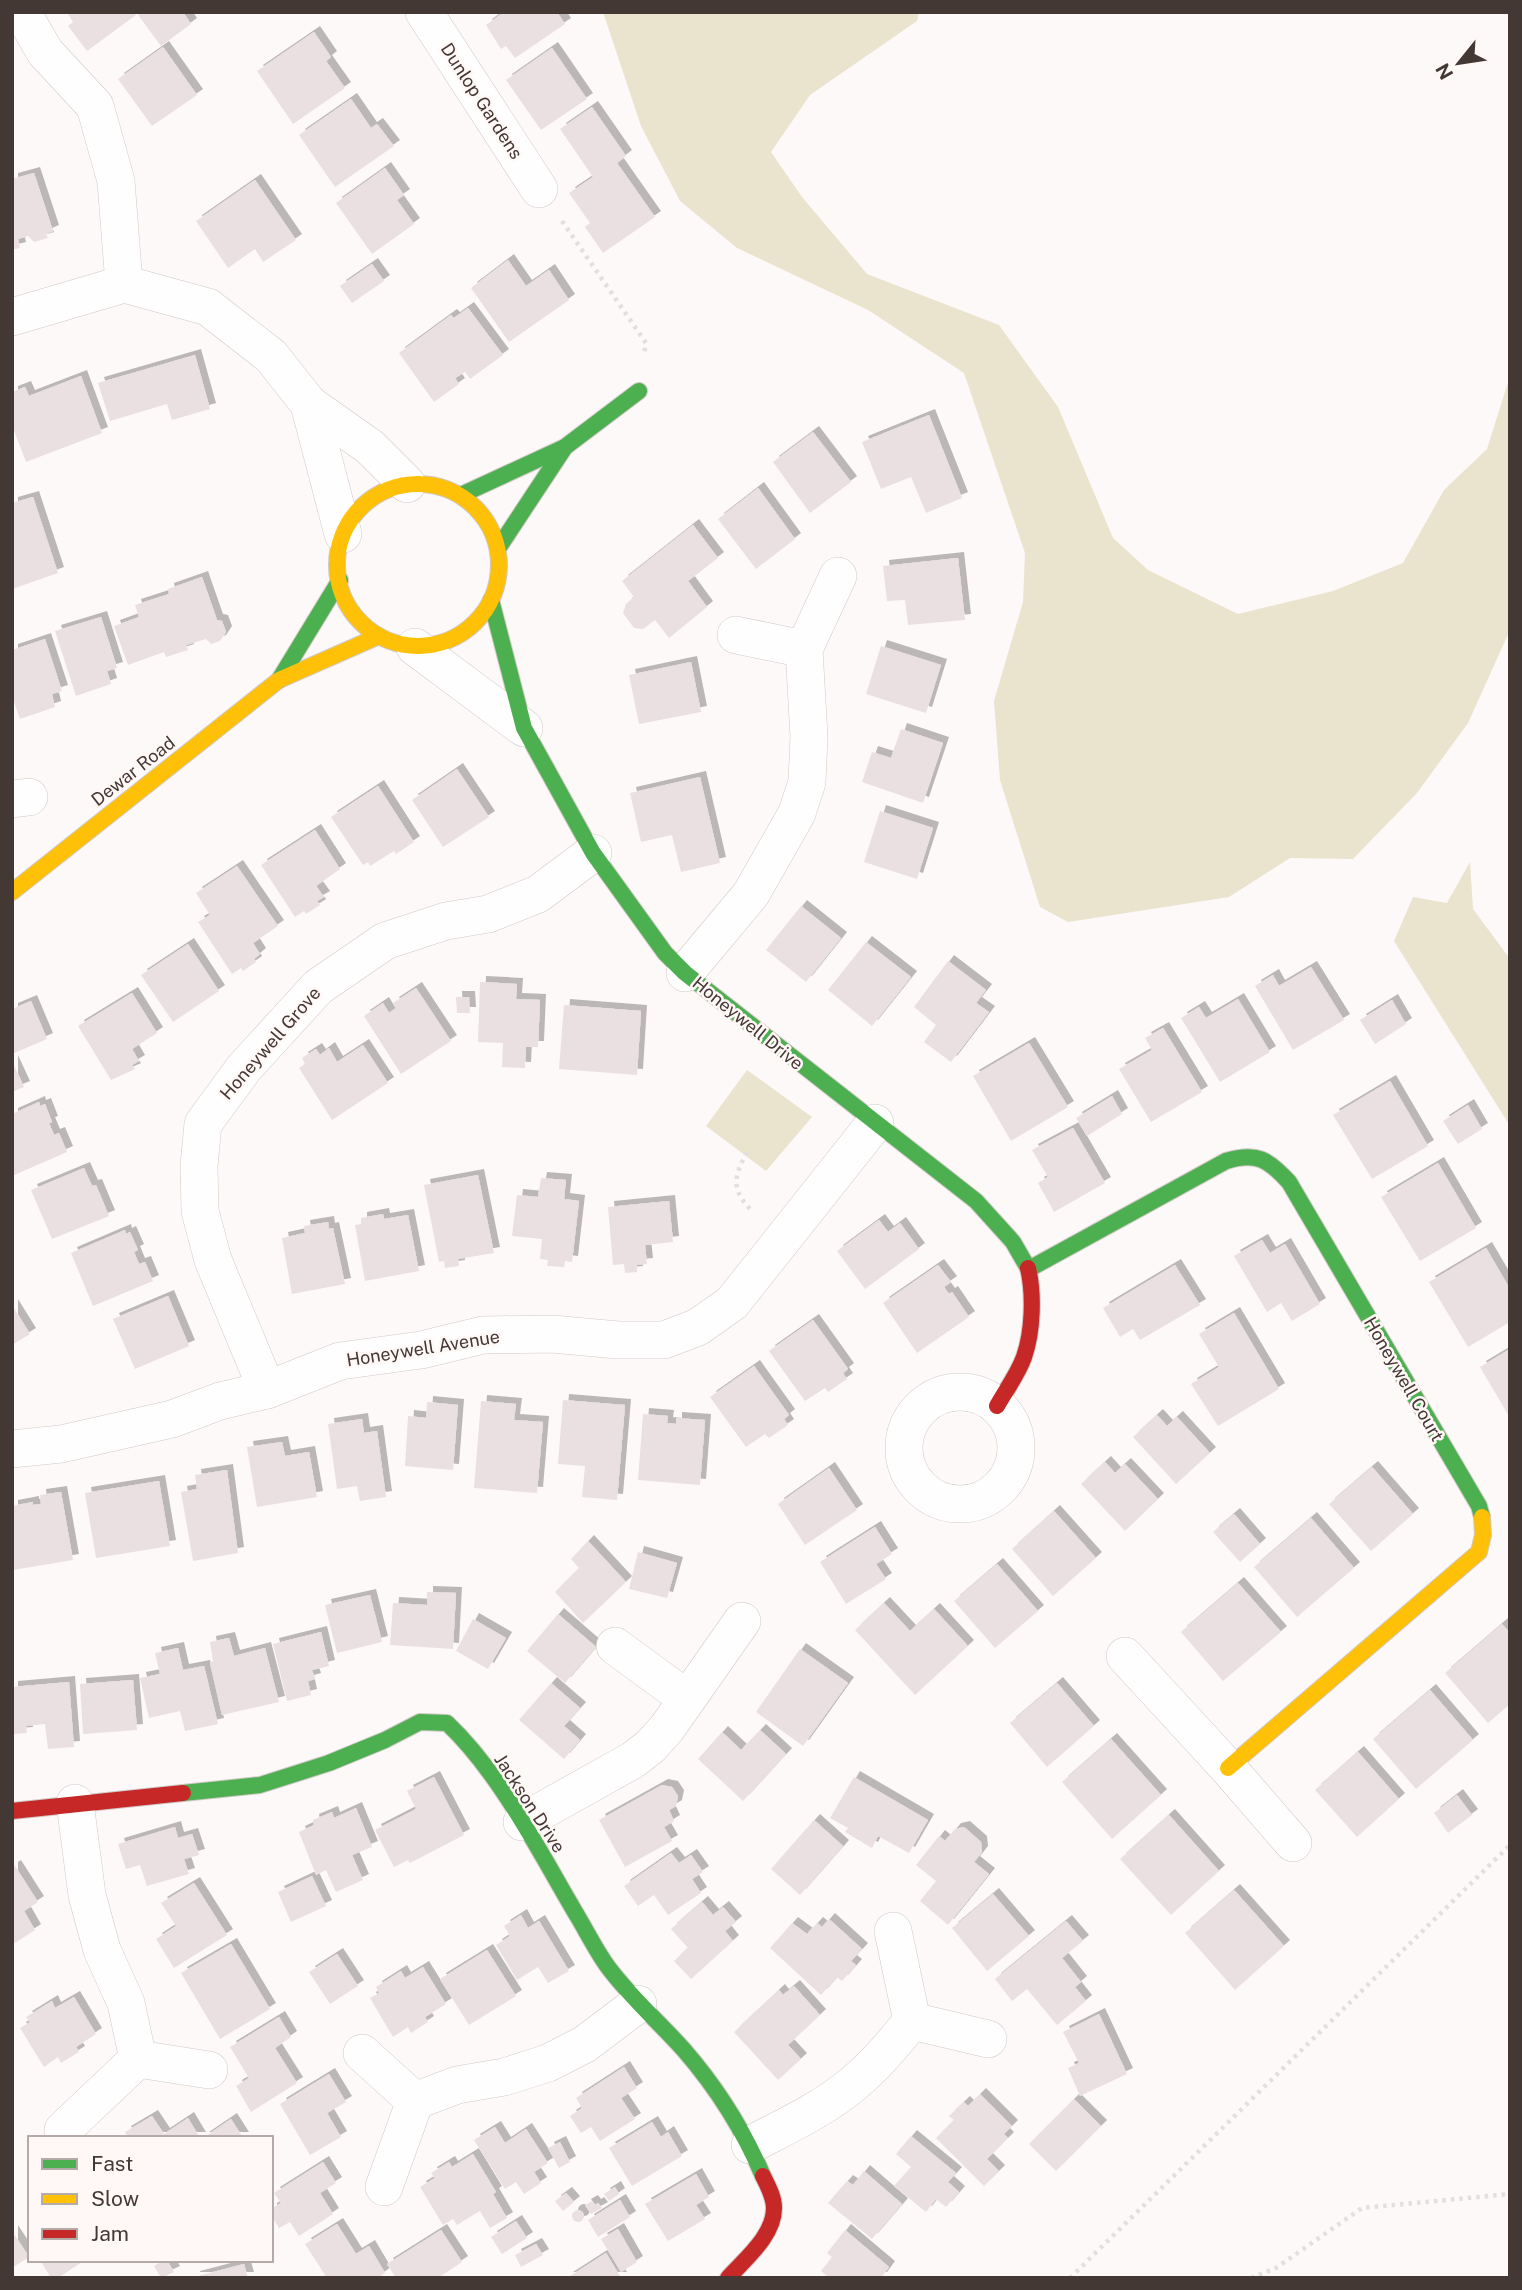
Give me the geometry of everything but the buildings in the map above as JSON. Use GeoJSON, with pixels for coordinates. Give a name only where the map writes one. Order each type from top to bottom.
{"type":"FeatureCollection","features":[{"type":"Feature","properties":{"kind":"street"},"geometry":{"type":"LineString","coordinates":[[22,12],[45,52],[95,106],[116,181],[124,284]]}},
{"type":"Feature","properties":{"kind":"street","name":"Dunlop Gardens"},"geometry":{"type":"LineString","coordinates":[[424,12],[539,189]]}},
{"type":"Feature","properties":{"kind":"street"},"geometry":{"type":"LineString","coordinates":[[12,317],[124,284],[208,307],[271,356],[309,404],[370,447],[407,484]]}},
{"type":"Feature","properties":{"kind":"street"},"geometry":{"type":"LineString","coordinates":[[461,495],[565,447],[639,391]]}},
{"type":"Feature","properties":{"kind":"street"},"geometry":{"type":"LineString","coordinates":[[309,404],[343,534]]}},
{"type":"Feature","properties":{"kind":"street"},"geometry":{"type":"LineString","coordinates":[[499,547],[565,447]]}},
{"type":"Feature","properties":{"kind":"street"},"geometry":{"type":"LineString","coordinates":[[407,484],[435,485],[461,495],[483,515],[499,547],[497,589],[491,600],[479,620],[467,632],[441,644],[415,647],[391,642],[367,629],[356,618],[343,597],[337,560],[343,534],[358,510],[371,498],[407,484]]}},
{"type":"Feature","properties":{"kind":"street"},"geometry":{"type":"LineString","coordinates":[[685,973],[751,894],[797,813],[807,782],[804,649],[838,576]]}},
{"type":"Feature","properties":{"kind":"street","name":"Dewar Road"},"geometry":{"type":"LineString","coordinates":[[279,680],[340,580]]}},
{"type":"Feature","properties":{"kind":"street","name":"Honeywell Drive"},"geometry":{"type":"LineString","coordinates":[[491,600],[524,728],[593,853],[665,953],[685,973],[983,1208],[997,1221],[1028,1269]]}},
{"type":"Feature","properties":{"kind":"street"},"geometry":{"type":"LineString","coordinates":[[736,635],[804,649]]}},
{"type":"Feature","properties":{"kind":"street","name":"Dewar Road"},"geometry":{"type":"LineString","coordinates":[[12,892],[279,680],[379,636]]}},
{"type":"Feature","properties":{"kind":"street","name":"Honeywell Drive"},"geometry":{"type":"LineString","coordinates":[[415,647],[524,728]]}},
{"type":"Feature","properties":{"kind":"street","name":"Honeywell Grove"},"geometry":{"type":"LineString","coordinates":[[267,1390],[213,1260],[200,1211],[199,1166],[203,1124],[244,1068],[318,987],[385,941],[446,921],[488,914],[538,894],[593,853]]}},
{"type":"Feature","properties":{"kind":"street","name":"Honeywell Avenue"},"geometry":{"type":"LineString","coordinates":[[12,1449],[61,1444],[172,1419],[220,1401],[267,1390],[340,1361],[421,1350],[483,1335],[552,1334],[618,1340],[664,1340],[698,1328],[732,1303],[875,1123]]}},
{"type":"Feature","properties":{"kind":"street","name":"Honeywell Court"},"geometry":{"type":"LineString","coordinates":[[1028,1269],[1226,1161],[1250,1154],[1259,1157],[1279,1170],[1289,1182],[1479,1506],[1484,1522],[1484,1538],[1479,1552],[1228,1768]]}},
{"type":"Feature","properties":{"kind":"street"},"geometry":{"type":"LineString","coordinates":[[997,1406],[1025,1354],[1030,1311],[1028,1269]]}},
{"type":"Feature","properties":{"kind":"street"},"geometry":{"type":"LineString","coordinates":[[522,1822],[633,1760],[651,1746],[667,1728],[742,1621]]}},
{"type":"Feature","properties":{"kind":"street"},"geometry":{"type":"LineString","coordinates":[[615,1646],[686,1698]]}},
{"type":"Feature","properties":{"kind":"street"},"geometry":{"type":"LineString","coordinates":[[1125,1656],[1293,1843]]}},
{"type":"Feature","properties":{"kind":"street","name":"Jackson Drive"},"geometry":{"type":"LineString","coordinates":[[12,1811],[260,1785],[329,1763],[386,1740],[420,1722],[447,1723],[468,1743],[522,1822],[607,1966],[718,2092],[750,2145],[772,2196],[772,2221],[766,2235],[728,2278]]}},
{"type":"Feature","properties":{"kind":"street"},"geometry":{"type":"LineString","coordinates":[[75,1803],[87,1895],[102,1950],[126,2003],[138,2059]]}},
{"type":"Feature","properties":{"kind":"street"},"geometry":{"type":"LineString","coordinates":[[893,1931],[912,2021]]}},
{"type":"Feature","properties":{"kind":"street"},"geometry":{"type":"LineString","coordinates":[[384,2187],[415,2101],[457,2085],[504,2077],[548,2063],[585,2044],[638,2004]]}},
{"type":"Feature","properties":{"kind":"street"},"geometry":{"type":"LineString","coordinates":[[912,2021],[988,2039]]}},
{"type":"Feature","properties":{"kind":"street"},"geometry":{"type":"LineString","coordinates":[[750,2145],[804,2116],[852,2085],[885,2054],[912,2021]]}},
{"type":"Feature","properties":{"kind":"street"},"geometry":{"type":"LineString","coordinates":[[362,2053],[415,2101]]}},
{"type":"Feature","properties":{"kind":"street"},"geometry":{"type":"LineString","coordinates":[[138,2059],[209,2070]]}},
{"type":"Feature","properties":{"kind":"street"},"geometry":{"type":"LineString","coordinates":[[63,2130],[138,2059]]}},
{"type":"Feature","properties":{"kind":"path"},"geometry":{"type":"LineString","coordinates":[[539,189],[646,343],[639,391]]}},
{"type":"Feature","properties":{"kind":"path"},"geometry":{"type":"LineString","coordinates":[[747,1152],[735,1180],[738,1193],[751,1211],[786,1237]]}},
{"type":"Feature","properties":{"kind":"path"},"geometry":{"type":"LineString","coordinates":[[1070,2278],[1510,1845]]}},
{"type":"Feature","properties":{"kind":"path"},"geometry":{"type":"LineString","coordinates":[[1251,2278],[1276,2268],[1362,2208],[1510,2194]]}},
{"type":"Feature","properties":{"kind":"shaded area"},"geometry":{"type":"Polygon","coordinates":[[[603,12],[919,12],[917,21],[810,95],[771,152],[802,197],[867,274],[999,325],[1058,407],[1113,538],[1148,570],[1238,614],[1333,591],[1403,563],[1444,490],[1487,449],[1510,376],[1510,630],[1468,723],[1417,793],[1353,859],[1290,858],[1229,897],[1068,922],[1040,907],[1000,780],[994,701],[1023,602],[1025,553],[964,373],[868,310],[737,248],[680,201],[641,126],[603,12]]]}},
{"type":"Feature","properties":{"kind":"shaded area"},"geometry":{"type":"Polygon","coordinates":[[[1470,862],[1473,909],[1510,959],[1510,1126],[1394,941],[1413,897],[1447,903],[1470,862]]]}},
{"type":"Feature","properties":{"kind":"shaded area"},"geometry":{"type":"Polygon","coordinates":[[[747,1070],[812,1117],[766,1171],[706,1126],[747,1070]]]}},
{"type":"Feature","properties":{"kind":"traffic: fast"},"geometry":{"type":"LineString","coordinates":[[461,495],[565,447],[639,391]]}},
{"type":"Feature","properties":{"kind":"traffic: fast"},"geometry":{"type":"LineString","coordinates":[[499,547],[565,447]]}},
{"type":"Feature","properties":{"kind":"traffic: fast"},"geometry":{"type":"LineString","coordinates":[[279,680],[340,580]]}},
{"type":"Feature","properties":{"kind":"traffic: fast"},"geometry":{"type":"LineString","coordinates":[[491,600],[524,728],[593,853],[665,953],[685,973],[976,1201],[1013,1242],[1028,1268]]}},
{"type":"Feature","properties":{"kind":"traffic: fast"},"geometry":{"type":"LineString","coordinates":[[1029,1269],[1226,1161],[1246,1157],[1268,1163],[1289,1182],[1479,1506],[1482,1517]]}},
{"type":"Feature","properties":{"kind":"traffic: fast"},"geometry":{"type":"LineString","coordinates":[[183,1793],[260,1785],[329,1763],[420,1722],[447,1723],[467,1743],[502,1790],[608,1967],[684,2050],[718,2094],[738,2125],[763,2176]]}},
{"type":"Feature","properties":{"kind":"traffic: slow"},"geometry":{"type":"LineString","coordinates":[[418,484],[449,490],[475,508],[493,534],[499,565],[493,596],[475,622],[449,640],[418,646],[387,640],[361,622],[343,596],[337,565],[343,534],[361,508],[387,490],[418,484]]}},
{"type":"Feature","properties":{"kind":"traffic: slow"},"geometry":{"type":"LineString","coordinates":[[12,892],[279,680],[379,636]]}},
{"type":"Feature","properties":{"kind":"traffic: slow"},"geometry":{"type":"LineString","coordinates":[[1228,1768],[1479,1552],[1483,1535],[1482,1517]]}},
{"type":"Feature","properties":{"kind":"traffic: jam"},"geometry":{"type":"LineString","coordinates":[[997,1406],[1019,1370],[1027,1347],[1032,1312],[1028,1268]]}},
{"type":"Feature","properties":{"kind":"traffic: jam"},"geometry":{"type":"LineString","coordinates":[[12,1811],[183,1793]]}},
{"type":"Feature","properties":{"kind":"traffic: jam"},"geometry":{"type":"LineString","coordinates":[[728,2278],[764,2237],[773,2218],[773,2200],[763,2176]]}}]}
